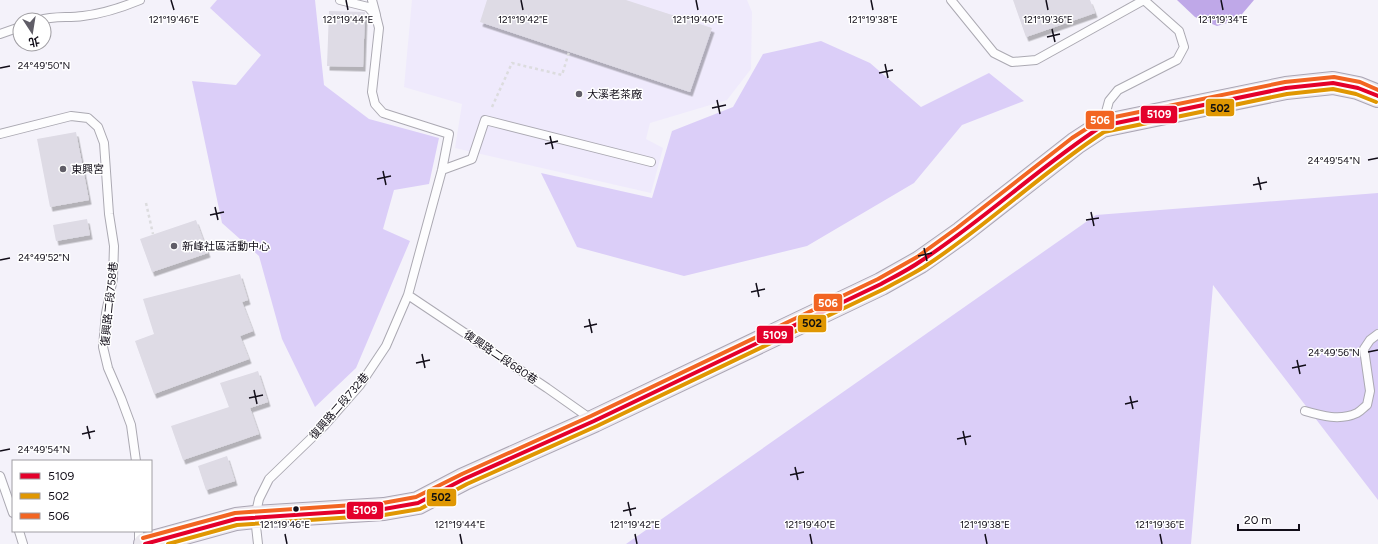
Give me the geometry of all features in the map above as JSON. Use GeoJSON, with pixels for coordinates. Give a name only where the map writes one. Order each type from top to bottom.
{"type":"FeatureCollection","features":[{"type":"Feature","properties":{"kind":"main road"},"geometry":{"type":"LineString","coordinates":[[145,544],[236,520],[255,517],[384,509],[418,502],[464,479],[594,421],[881,284],[920,262],[967,229],[1076,143],[1102,126],[1286,88],[1333,83],[1358,88],[1378,96]]}},
{"type":"Feature","properties":{"kind":"lane"},"geometry":{"type":"LineString","coordinates":[[52,17],[83,16],[123,7],[140,0]]}},
{"type":"Feature","properties":{"kind":"lane"},"geometry":{"type":"LineString","coordinates":[[340,0],[368,7],[376,16]]}},
{"type":"Feature","properties":{"kind":"lane"},"geometry":{"type":"LineString","coordinates":[[372,0],[376,16]]}},
{"type":"Feature","properties":{"kind":"lane"},"geometry":{"type":"LineString","coordinates":[[951,0],[994,53],[1012,62],[1036,60],[1144,0],[1179,31],[1184,47],[1177,60],[1118,90],[1109,101],[1102,126]]}},
{"type":"Feature","properties":{"kind":"lane","name":"復興路二段732巷"},"geometry":{"type":"LineString","coordinates":[[255,517],[260,499],[269,479],[324,426],[360,385],[386,346],[408,295],[442,170],[449,134],[383,113],[375,104],[372,92],[379,28],[376,16]]}},
{"type":"Feature","properties":{"kind":"lane"},"geometry":{"type":"LineString","coordinates":[[0,34],[12,30]]}},
{"type":"Feature","properties":{"kind":"lane","name":"復興路二段758巷"},"geometry":{"type":"LineString","coordinates":[[0,134],[71,116],[88,118],[98,127],[104,142],[109,214],[114,246],[113,278],[106,313],[103,347],[108,368],[131,425],[136,460]]}},
{"type":"Feature","properties":{"kind":"lane"},"geometry":{"type":"LineString","coordinates":[[442,170],[472,159],[485,120],[651,162]]}},
{"type":"Feature","properties":{"kind":"lane","name":"復興路二段680巷"},"geometry":{"type":"LineString","coordinates":[[408,295],[594,421]]}},
{"type":"Feature","properties":{"kind":"lane"},"geometry":{"type":"LineString","coordinates":[[1304,411],[1338,418],[1358,413],[1367,405],[1370,391],[1364,349],[1370,340],[1378,334]]}},
{"type":"Feature","properties":{"kind":"lane"},"geometry":{"type":"LineString","coordinates":[[0,476],[12,510]]}},
{"type":"Feature","properties":{"kind":"lane"},"geometry":{"type":"LineString","coordinates":[[255,517],[258,544]]}},
{"type":"Feature","properties":{"kind":"lane"},"geometry":{"type":"LineString","coordinates":[[19,532],[23,544]]}},
{"type":"Feature","properties":{"kind":"lane"},"geometry":{"type":"LineString","coordinates":[[139,532],[139,544]]}},
{"type":"Feature","properties":{"kind":"path"},"geometry":{"type":"LineString","coordinates":[[486,120],[512,63],[562,75],[569,52]]}},
{"type":"Feature","properties":{"kind":"path"},"geometry":{"type":"LineString","coordinates":[[146,203],[153,234]]}},
{"type":"Feature","properties":{"kind":"shaded area"},"geometry":{"type":"Polygon","coordinates":[[[217,0],[315,0],[324,85],[369,119],[439,138],[429,184],[394,190],[383,229],[410,241],[356,368],[315,407],[282,339],[259,256],[222,223],[192,81],[236,85],[261,55],[210,8],[217,0]]]}},
{"type":"Feature","properties":{"kind":"shaded area","name":"大溪老茶廠"},"geometry":{"type":"Polygon","coordinates":[[[412,0],[747,0],[752,12],[751,69],[727,100],[650,123],[646,139],[663,148],[651,193],[455,148],[462,104],[404,87],[412,0]]]}},
{"type":"Feature","properties":{"kind":"shaded area"},"geometry":{"type":"Polygon","coordinates":[[[1177,0],[1254,0],[1237,20],[1217,26],[1195,17],[1177,0]]]}},
{"type":"Feature","properties":{"kind":"shaded area"},"geometry":{"type":"Polygon","coordinates":[[[821,41],[870,63],[921,107],[989,73],[1024,101],[962,125],[914,183],[807,246],[684,276],[577,247],[541,173],[652,198],[672,131],[733,107],[763,54],[821,41]]]}},
{"type":"Feature","properties":{"kind":"shaded area"},"geometry":{"type":"Polygon","coordinates":[[[1378,193],[1378,500],[1213,285],[1191,544],[626,544],[1096,215],[1378,193]]]}},
{"type":"Feature","properties":{"kind":"building"},"geometry":{"type":"Polygon","coordinates":[[[487,0],[626,0],[712,28],[690,92],[480,22],[487,0]]]}},
{"type":"Feature","properties":{"kind":"building"},"geometry":{"type":"Polygon","coordinates":[[[1013,0],[1090,0],[1095,13],[1026,37],[1013,0]]]}},
{"type":"Feature","properties":{"kind":"building"},"geometry":{"type":"Polygon","coordinates":[[[329,11],[365,12],[363,67],[327,66],[329,11]]]}},
{"type":"Feature","properties":{"kind":"building","name":"東興宮"},"geometry":{"type":"Polygon","coordinates":[[[76,132],[89,200],[50,207],[37,139],[76,132]]]}},
{"type":"Feature","properties":{"kind":"building"},"geometry":{"type":"Polygon","coordinates":[[[87,219],[90,235],[56,241],[53,225],[87,219]]]}},
{"type":"Feature","properties":{"kind":"building","name":"新峰社區活動中心"},"geometry":{"type":"Polygon","coordinates":[[[196,220],[208,253],[152,272],[140,239],[196,220]]]}},
{"type":"Feature","properties":{"kind":"building"},"geometry":{"type":"Polygon","coordinates":[[[240,274],[248,300],[242,302],[253,331],[240,336],[249,359],[154,394],[135,341],[154,334],[143,299],[240,274]]]}},
{"type":"Feature","properties":{"kind":"building"},"geometry":{"type":"Polygon","coordinates":[[[258,371],[268,402],[250,408],[259,434],[183,460],[171,426],[229,407],[220,383],[258,371]]]}},
{"type":"Feature","properties":{"kind":"building"},"geometry":{"type":"Polygon","coordinates":[[[227,456],[235,481],[206,490],[198,466],[227,456]]]}},
{"type":"Feature","properties":{"kind":"transit line","name":"506"},"geometry":{"type":"LineString","coordinates":[[143,538],[235,513],[383,503],[416,497],[462,474],[591,416],[878,279],[917,257],[957,228],[1072,138],[1100,120],[1285,82],[1334,77],[1360,82],[1378,90]]}},
{"type":"Feature","properties":{"kind":"transit line","name":"5109"},"geometry":{"type":"LineString","coordinates":[[145,544],[236,519],[384,509],[418,503],[464,479],[594,421],[881,284],[901,273],[944,245],[1056,159],[1102,126],[1286,88],[1333,83],[1358,88],[1378,96]]}},
{"type":"Feature","properties":{"kind":"transit line","name":"502"},"geometry":{"type":"LineString","coordinates":[[168,544],[237,525],[384,515],[420,509],[467,484],[597,426],[909,276],[947,251],[1058,165],[1104,132],[1287,94],[1333,89],[1356,94],[1376,102]]}},
{"type":"Feature","properties":{"kind":"place","name":"大溪老茶廠"},"geometry":{"type":"Point","coordinates":[579,94]}},
{"type":"Feature","properties":{"kind":"place","name":"東興宮"},"geometry":{"type":"Point","coordinates":[63,169]}},
{"type":"Feature","properties":{"kind":"place","name":"新峰社區活動中心"},"geometry":{"type":"Point","coordinates":[174,246]}}]}
